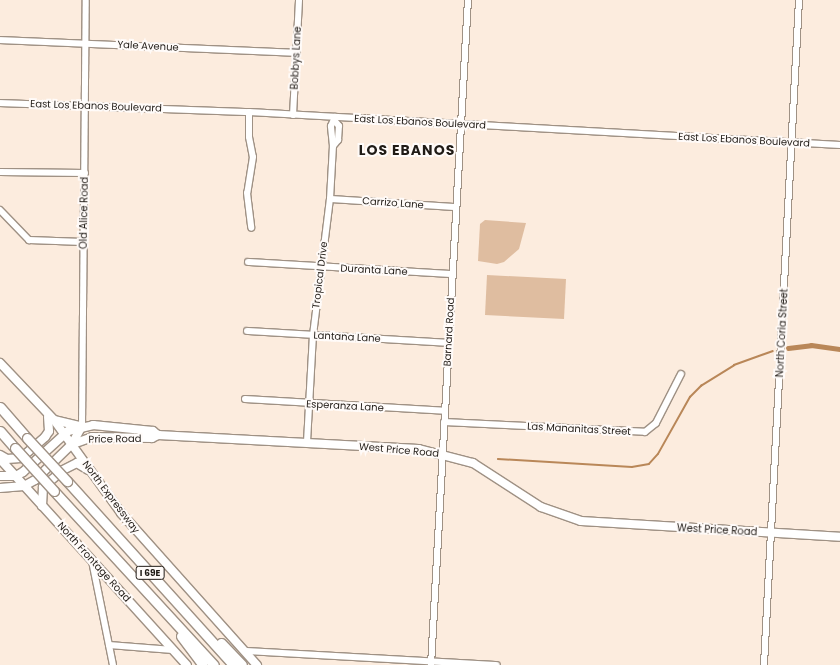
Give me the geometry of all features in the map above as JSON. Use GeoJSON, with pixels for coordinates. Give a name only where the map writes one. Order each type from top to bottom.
{"type":"FeatureCollection","features":[{"type":"Feature","properties":{"kind":"highway","name":"North Expressway"},"geometry":{"type":"LineString","coordinates":[[0,407],[233,665]]}},
{"type":"Feature","properties":{"kind":"highway","name":"I 69E"},"geometry":{"type":"LineString","coordinates":[[0,431],[214,665]]}},
{"type":"Feature","properties":{"kind":"highway"},"geometry":{"type":"LineString","coordinates":[[172,597],[200,621],[242,665]]}},
{"type":"Feature","properties":{"kind":"highway"},"geometry":{"type":"LineString","coordinates":[[157,602],[203,665]]}},
{"type":"Feature","properties":{"kind":"main road","name":"North Expressway"},"geometry":{"type":"LineString","coordinates":[[0,363],[65,434],[130,523],[257,665]]}},
{"type":"Feature","properties":{"kind":"main road"},"geometry":{"type":"LineString","coordinates":[[0,455],[7,459],[21,458],[45,437],[49,431],[51,419],[82,426],[72,444],[35,480],[24,486],[0,489]]}},
{"type":"Feature","properties":{"kind":"main road","name":"West Price Road"},"geometry":{"type":"LineString","coordinates":[[16,476],[23,472],[65,434],[82,426],[153,431],[158,435],[419,449],[473,463],[541,507],[581,521],[840,537]]}},
{"type":"Feature","properties":{"kind":"main road","name":"Price Road"},"geometry":{"type":"LineString","coordinates":[[72,444],[92,437],[152,438],[158,435]]}},
{"type":"Feature","properties":{"kind":"main road","name":"North Frontage Road"},"geometry":{"type":"LineString","coordinates":[[0,459],[187,665]]}},
{"type":"Feature","properties":{"kind":"main road"},"geometry":{"type":"LineString","coordinates":[[42,506],[43,487],[71,464],[80,464],[94,474]]}},
{"type":"Feature","properties":{"kind":"main road"},"geometry":{"type":"LineString","coordinates":[[0,476],[16,476]]}},
{"type":"Feature","properties":{"kind":"main road"},"geometry":{"type":"LineString","coordinates":[[0,489],[23,492],[35,499]]}},
{"type":"Feature","properties":{"kind":"street","name":"Old Alice Road"},"geometry":{"type":"LineString","coordinates":[[82,426],[86,0]]}},
{"type":"Feature","properties":{"kind":"street","name":"Bobbys Lane"},"geometry":{"type":"LineString","coordinates":[[294,115],[299,0]]}},
{"type":"Feature","properties":{"kind":"street","name":"Barnard Road"},"geometry":{"type":"LineString","coordinates":[[432,663],[455,207],[468,0]]}},
{"type":"Feature","properties":{"kind":"street","name":"North Coria Street"},"geometry":{"type":"LineString","coordinates":[[764,665],[799,0]]}},
{"type":"Feature","properties":{"kind":"street","name":"Yale Avenue"},"geometry":{"type":"LineString","coordinates":[[0,40],[85,42],[296,54]]}},
{"type":"Feature","properties":{"kind":"street","name":"East Los Ebanos Boulevard"},"geometry":{"type":"LineString","coordinates":[[0,102],[249,112],[335,119],[460,124],[840,145]]}},
{"type":"Feature","properties":{"kind":"street"},"geometry":{"type":"LineString","coordinates":[[249,112],[249,137],[253,157],[247,193],[251,228]]}},
{"type":"Feature","properties":{"kind":"street","name":"Tropical Drive"},"geometry":{"type":"LineString","coordinates":[[307,442],[313,335],[330,199],[333,146],[338,140],[339,126],[335,119]]}},
{"type":"Feature","properties":{"kind":"street"},"geometry":{"type":"LineString","coordinates":[[0,172],[85,173]]}},
{"type":"Feature","properties":{"kind":"street","name":"Carrizo Lane"},"geometry":{"type":"LineString","coordinates":[[330,199],[455,207]]}},
{"type":"Feature","properties":{"kind":"street"},"geometry":{"type":"LineString","coordinates":[[0,210],[29,240],[83,242]]}},
{"type":"Feature","properties":{"kind":"street","name":"Duranta Lane"},"geometry":{"type":"LineString","coordinates":[[248,262],[452,274]]}},
{"type":"Feature","properties":{"kind":"street","name":"Lantana Lane"},"geometry":{"type":"LineString","coordinates":[[247,331],[448,343]]}},
{"type":"Feature","properties":{"kind":"street","name":"Las Mananitas Street"},"geometry":{"type":"LineString","coordinates":[[444,422],[645,432],[656,423],[681,374]]}},
{"type":"Feature","properties":{"kind":"street","name":"Esperanza Lane"},"geometry":{"type":"LineString","coordinates":[[245,399],[445,411]]}},
{"type":"Feature","properties":{"kind":"street"},"geometry":{"type":"LineString","coordinates":[[91,560],[113,665]]}},
{"type":"Feature","properties":{"kind":"street"},"geometry":{"type":"LineString","coordinates":[[109,645],[173,650]]}},
{"type":"Feature","properties":{"kind":"street"},"geometry":{"type":"LineString","coordinates":[[245,651],[432,663],[497,665]]}},
{"type":"Feature","properties":{"kind":"shaded area"},"geometry":{"type":"Polygon","coordinates":[[[485,220],[526,223],[519,249],[504,262],[497,264],[478,261],[480,224],[485,220]]]}},
{"type":"Feature","properties":{"kind":"shaded area"},"geometry":{"type":"Polygon","coordinates":[[[487,275],[566,279],[564,319],[485,315],[487,275]]]}},
{"type":"Feature","properties":{"kind":"waterway"},"geometry":{"type":"LineString","coordinates":[[788,348],[811,345],[840,349]]}},
{"type":"Feature","properties":{"kind":"waterway"},"geometry":{"type":"LineString","coordinates":[[498,459],[632,467],[649,464],[658,454],[690,397],[701,386],[734,365],[773,351]]}},
{"type":"Feature","properties":{"kind":"district","name":"LOS EBANOS"},"geometry":{"type":"Point","coordinates":[407,150]}}]}
